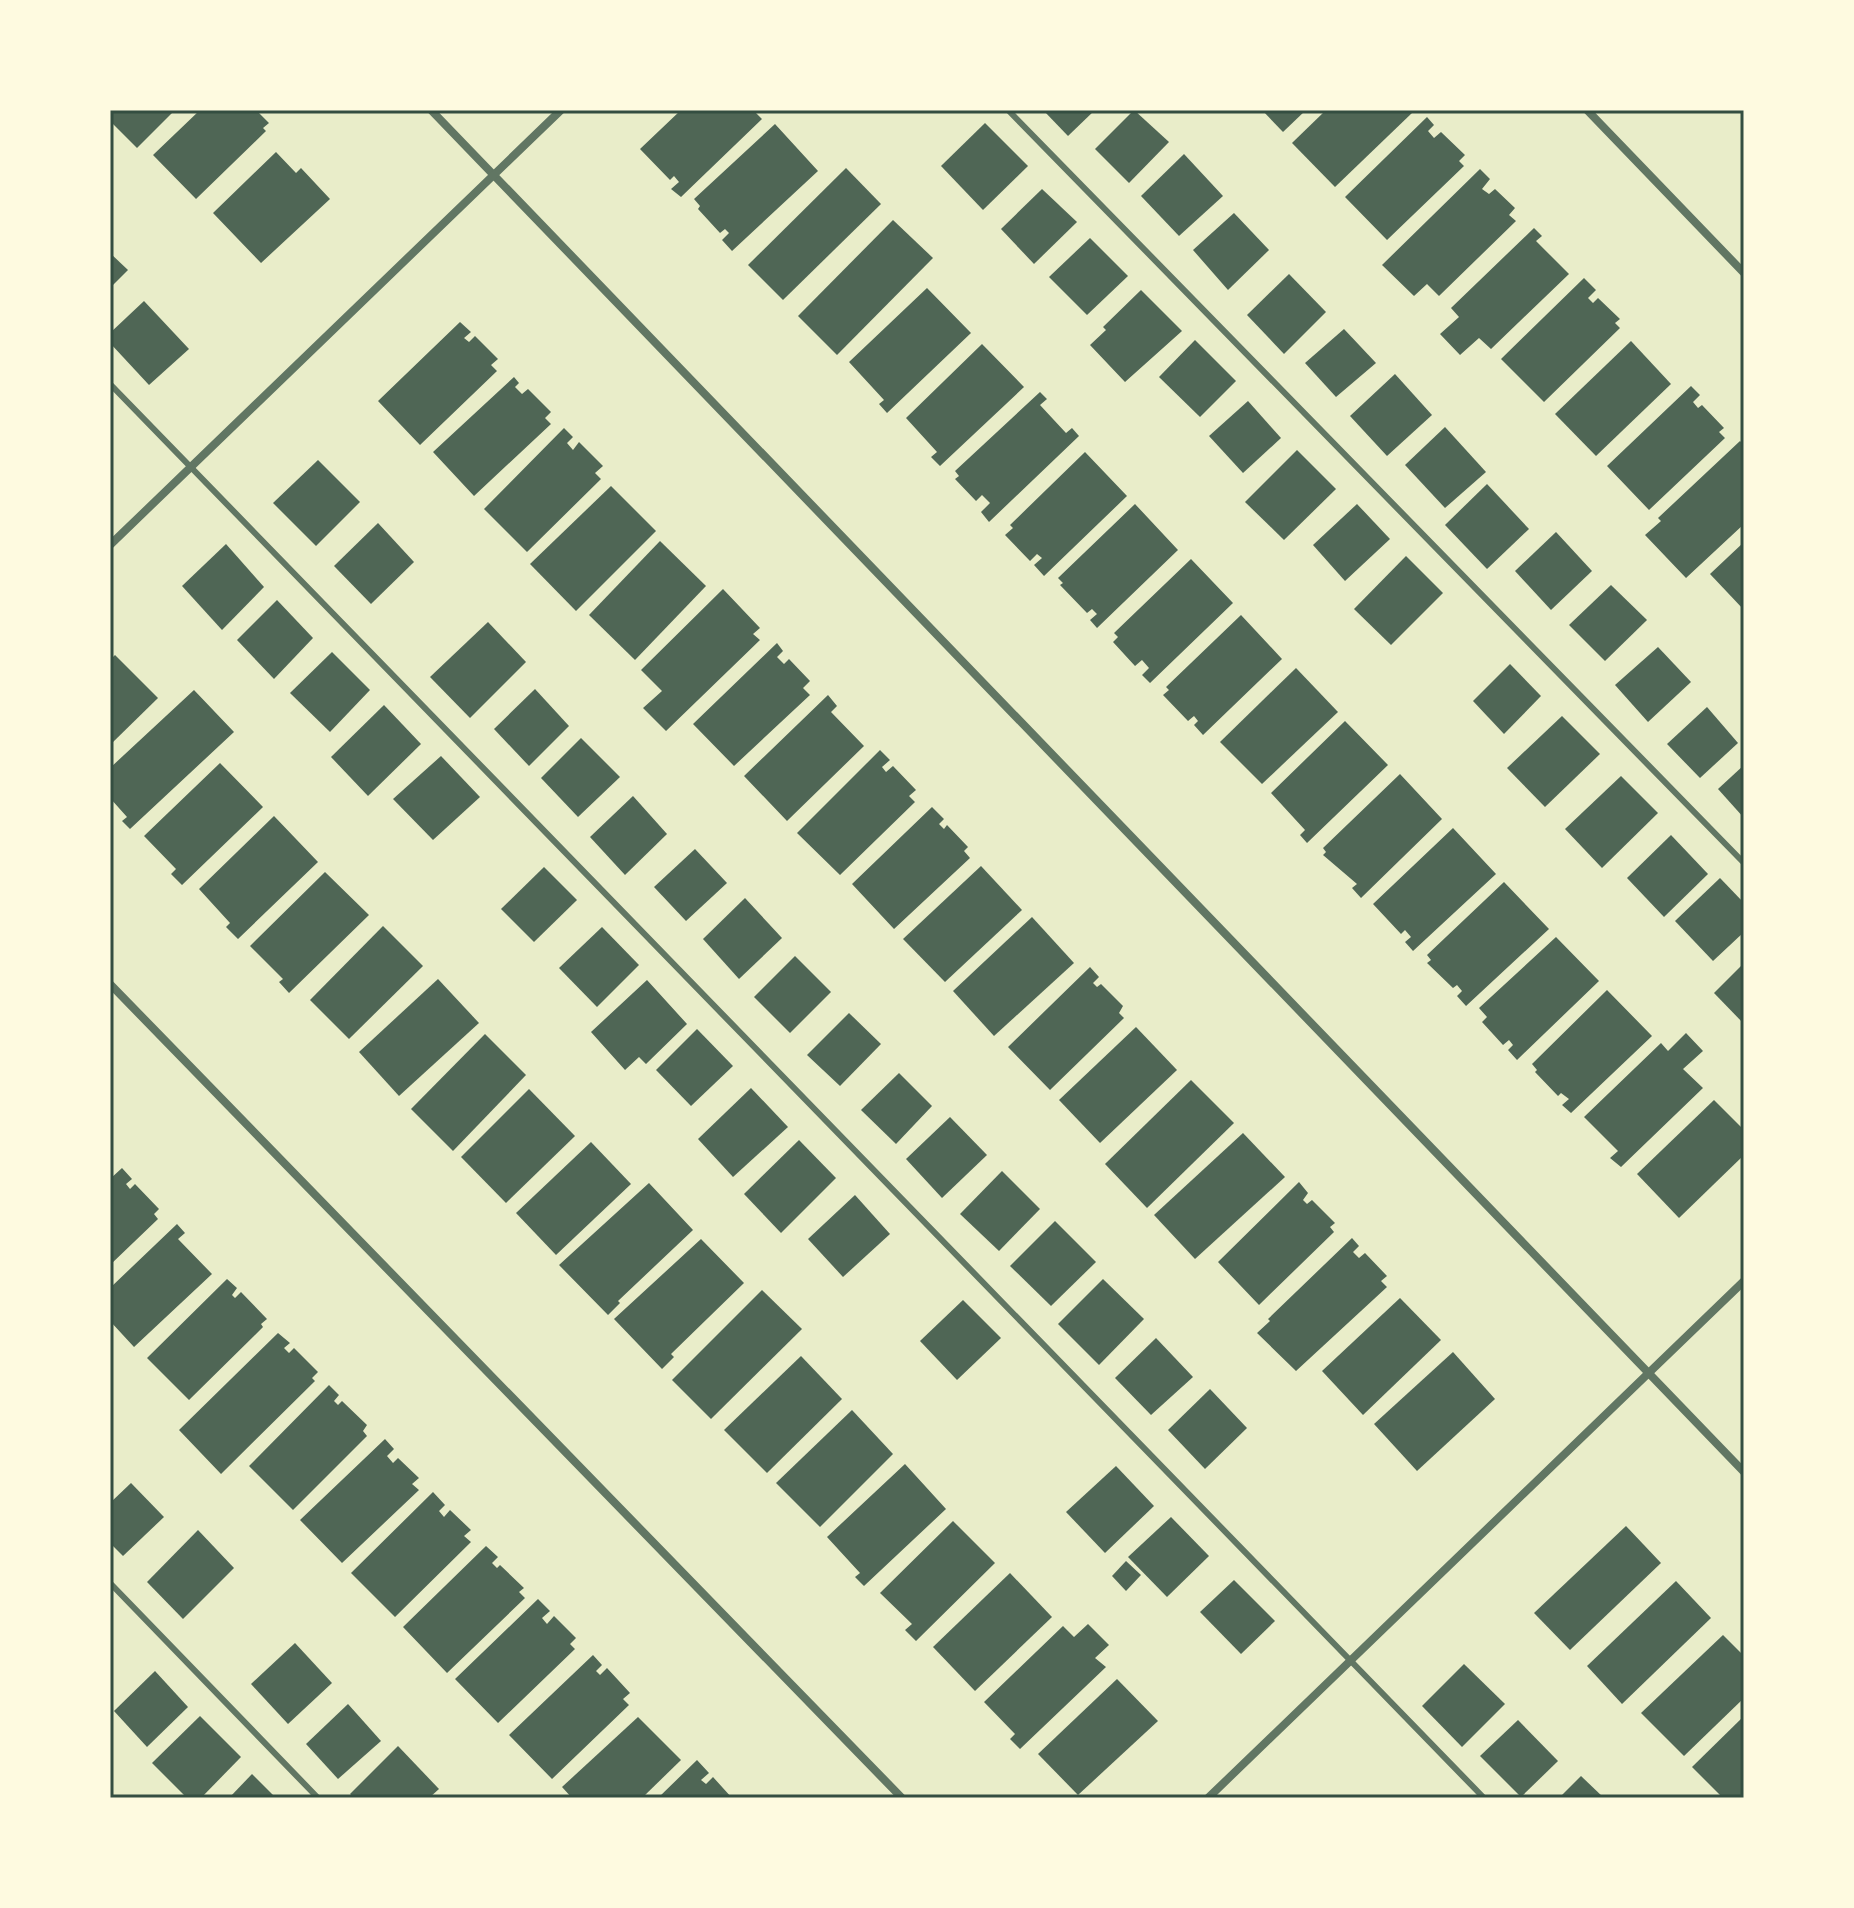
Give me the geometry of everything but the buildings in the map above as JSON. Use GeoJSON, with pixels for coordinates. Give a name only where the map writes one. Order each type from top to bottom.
{"type":"FeatureCollection","features":[{"type":"Feature","properties":{"kind":"street"},"geometry":{"type":"LineString","coordinates":[[431,110],[1744,1472]]}},
{"type":"Feature","properties":{"kind":"street"},"geometry":{"type":"LineString","coordinates":[[110,545],[561,110]]}},
{"type":"Feature","properties":{"kind":"street"},"geometry":{"type":"LineString","coordinates":[[1587,110],[1744,273]]}},
{"type":"Feature","properties":{"kind":"street"},"geometry":{"type":"LineString","coordinates":[[110,984],[902,1798]]}},
{"type":"Feature","properties":{"kind":"street"},"geometry":{"type":"LineString","coordinates":[[1208,1798],[1744,1281]]}},
{"type":"Feature","properties":{"kind":"lane"},"geometry":{"type":"LineString","coordinates":[[1008,110],[1744,863]]}},
{"type":"Feature","properties":{"kind":"lane"},"geometry":{"type":"LineString","coordinates":[[110,384],[1484,1798]]}},
{"type":"Feature","properties":{"kind":"lane"},"geometry":{"type":"LineString","coordinates":[[110,1583],[318,1798]]}}]}
